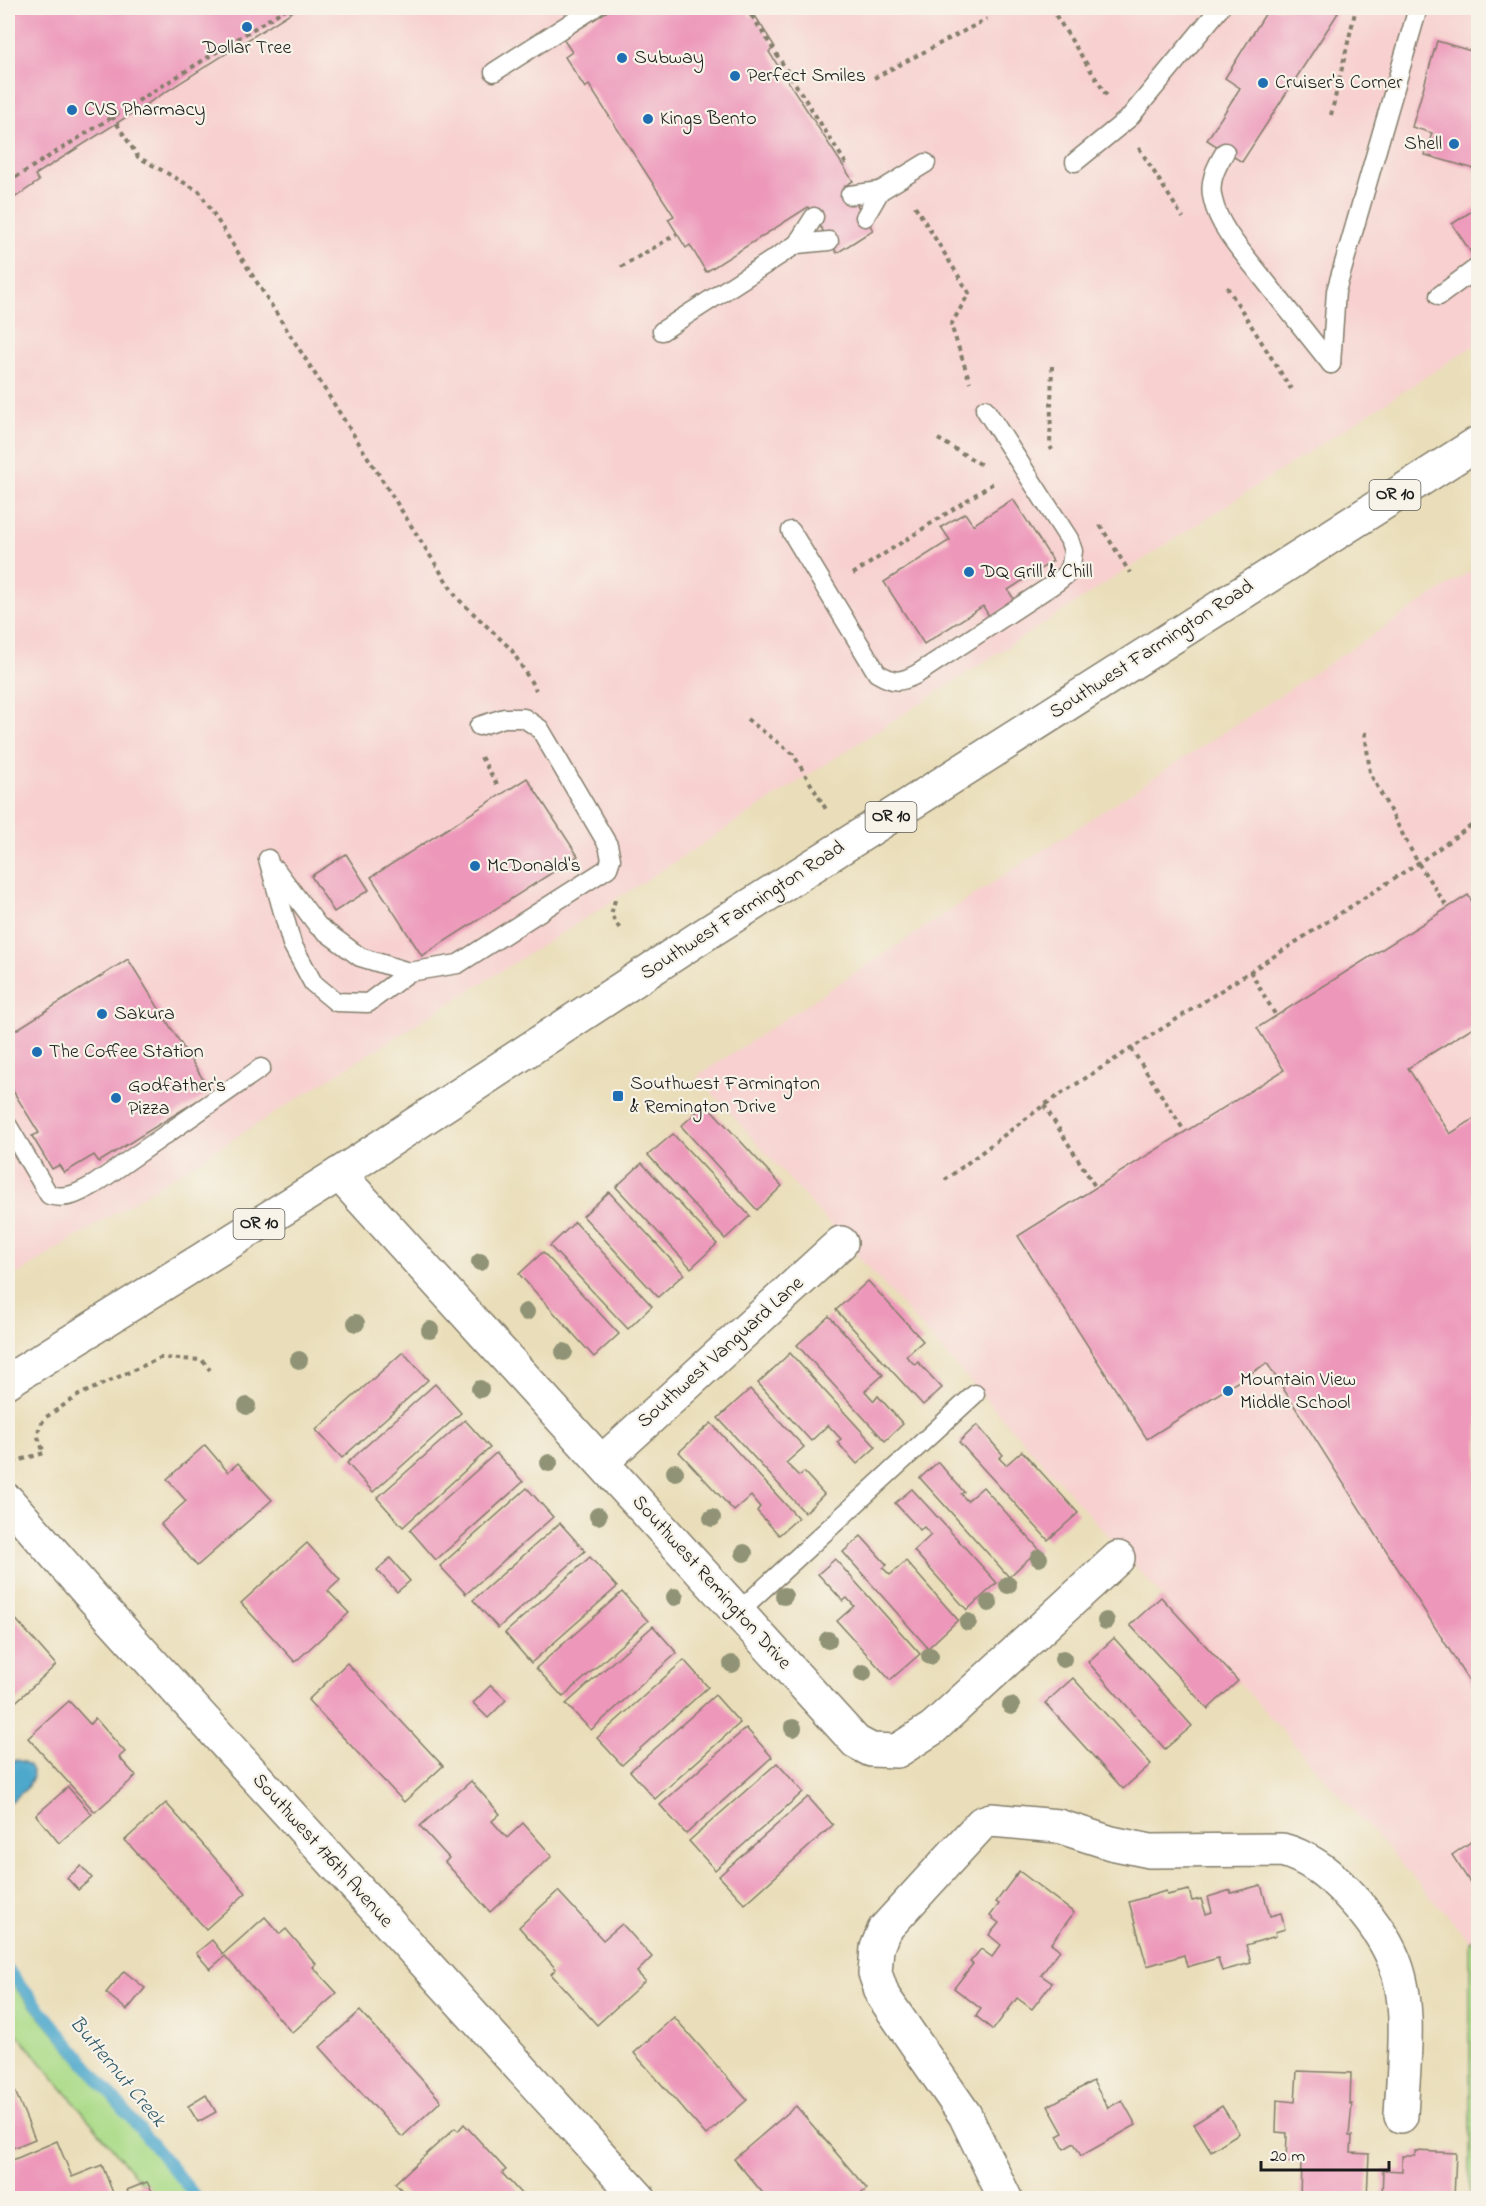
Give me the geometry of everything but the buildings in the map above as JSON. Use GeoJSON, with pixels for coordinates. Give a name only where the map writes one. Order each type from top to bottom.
{"type":"FeatureCollection","features":[{"type":"Feature","properties":{"kind":"street","name":"Southwest Farmington Road"},"geometry":{"type":"LineString","coordinates":[[8,1381],[339,1174],[696,940],[1479,443]]}},
{"type":"Feature","properties":{"kind":"street","name":"Southwest Remington Drive"},"geometry":{"type":"LineString","coordinates":[[339,1174],[856,1742],[871,1750],[897,1751],[933,1728],[1118,1558]]}},
{"type":"Feature","properties":{"kind":"street","name":"Southwest Vanguard Lane"},"geometry":{"type":"LineString","coordinates":[[602,1462],[841,1244]]}},
{"type":"Feature","properties":{"kind":"street","name":"Southwest 176th Avenue"},"geometry":{"type":"LineString","coordinates":[[8,1501],[92,1597],[639,2199]]}},
{"type":"Feature","properties":{"kind":"street"},"geometry":{"type":"LineString","coordinates":[[1005,2199],[965,2115],[884,1996],[874,1973],[876,1947],[884,1930],[982,1823],[991,1820],[1058,1826],[1110,1842],[1150,1851],[1282,1850],[1299,1854],[1317,1866],[1340,1885],[1359,1906],[1394,1958],[1402,1985],[1405,2012],[1401,2116]]}},
{"type":"Feature","properties":{"kind":"lane"},"geometry":{"type":"LineString","coordinates":[[494,72],[594,8]]}},
{"type":"Feature","properties":{"kind":"lane"},"geometry":{"type":"LineString","coordinates":[[1075,162],[1124,123],[1220,8]]}},
{"type":"Feature","properties":{"kind":"lane"},"geometry":{"type":"LineString","coordinates":[[1225,152],[1215,169],[1211,185],[1213,200],[1222,221],[1241,250],[1331,364],[1336,291],[1418,8]]}},
{"type":"Feature","properties":{"kind":"lane"},"geometry":{"type":"LineString","coordinates":[[850,195],[880,191],[926,163]]}},
{"type":"Feature","properties":{"kind":"lane"},"geometry":{"type":"LineString","coordinates":[[865,217],[880,191]]}},
{"type":"Feature","properties":{"kind":"lane"},"geometry":{"type":"LineString","coordinates":[[662,332],[797,244],[814,217]]}},
{"type":"Feature","properties":{"kind":"lane"},"geometry":{"type":"LineString","coordinates":[[797,244],[829,241]]}},
{"type":"Feature","properties":{"kind":"lane"},"geometry":{"type":"LineString","coordinates":[[1439,296],[1479,267]]}},
{"type":"Feature","properties":{"kind":"lane"},"geometry":{"type":"LineString","coordinates":[[791,531],[878,673],[891,681],[905,680],[917,674],[1058,582],[1067,574],[1071,565],[1073,551],[1069,539],[985,409]]}},
{"type":"Feature","properties":{"kind":"lane"},"geometry":{"type":"LineString","coordinates":[[410,972],[368,1003],[336,1002],[313,983],[292,944],[268,859],[318,926],[360,957],[410,972],[458,964],[608,868],[611,859],[608,844],[540,729],[524,718],[504,718],[479,726]]}},
{"type":"Feature","properties":{"kind":"lane"},"geometry":{"type":"LineString","coordinates":[[8,1126],[49,1195],[60,1198],[75,1195],[95,1184],[261,1068]]}},
{"type":"Feature","properties":{"kind":"lane"},"geometry":{"type":"LineString","coordinates":[[738,1612],[975,1394]]}},
{"type":"Feature","properties":{"kind":"path"},"geometry":{"type":"LineString","coordinates":[[8,182],[287,8]]}},
{"type":"Feature","properties":{"kind":"path"},"geometry":{"type":"LineString","coordinates":[[747,8],[853,173]]}},
{"type":"Feature","properties":{"kind":"path"},"geometry":{"type":"LineString","coordinates":[[1051,8],[1186,222]]}},
{"type":"Feature","properties":{"kind":"path"},"geometry":{"type":"LineString","coordinates":[[1331,115],[1356,8]]}},
{"type":"Feature","properties":{"kind":"path"},"geometry":{"type":"LineString","coordinates":[[874,78],[987,19]]}},
{"type":"Feature","properties":{"kind":"path"},"geometry":{"type":"LineString","coordinates":[[112,116],[138,157],[199,190],[457,598],[511,649],[541,698]]}},
{"type":"Feature","properties":{"kind":"path"},"geometry":{"type":"LineString","coordinates":[[898,179],[969,293],[951,325],[973,390]]}},
{"type":"Feature","properties":{"kind":"path"},"geometry":{"type":"LineString","coordinates":[[621,267],[677,234]]}},
{"type":"Feature","properties":{"kind":"path"},"geometry":{"type":"LineString","coordinates":[[1223,281],[1291,389]]}},
{"type":"Feature","properties":{"kind":"path"},"geometry":{"type":"LineString","coordinates":[[1052,366],[1050,446],[1056,456]]}},
{"type":"Feature","properties":{"kind":"path"},"geometry":{"type":"LineString","coordinates":[[938,439],[984,466]]}},
{"type":"Feature","properties":{"kind":"path"},"geometry":{"type":"LineString","coordinates":[[806,555],[843,581],[1003,477]]}},
{"type":"Feature","properties":{"kind":"path"},"geometry":{"type":"LineString","coordinates":[[1099,524],[1130,573]]}},
{"type":"Feature","properties":{"kind":"path"},"geometry":{"type":"LineString","coordinates":[[747,719],[793,754],[848,844]]}},
{"type":"Feature","properties":{"kind":"path"},"geometry":{"type":"LineString","coordinates":[[1365,732],[1370,773],[1418,863],[1448,908]]}},
{"type":"Feature","properties":{"kind":"path"},"geometry":{"type":"LineString","coordinates":[[945,1180],[1044,1105],[1418,863],[1479,821]]}},
{"type":"Feature","properties":{"kind":"path"},"geometry":{"type":"LineString","coordinates":[[617,893],[611,915],[620,929]]}},
{"type":"Feature","properties":{"kind":"path"},"geometry":{"type":"LineString","coordinates":[[1250,971],[1276,1016]]}},
{"type":"Feature","properties":{"kind":"path"},"geometry":{"type":"LineString","coordinates":[[1131,1048],[1185,1132]]}},
{"type":"Feature","properties":{"kind":"path"},"geometry":{"type":"LineString","coordinates":[[1044,1105],[1096,1188]]}},
{"type":"Feature","properties":{"kind":"path"},"geometry":{"type":"LineString","coordinates":[[8,1463],[44,1454],[38,1437],[39,1427],[46,1417],[79,1395],[160,1358],[202,1360],[210,1370]]}},
{"type":"Feature","properties":{"kind":"shaded area"},"geometry":{"type":"Polygon","coordinates":[[[8,8],[1478,8],[1478,343],[648,879],[8,1280],[8,8]]]}},
{"type":"Feature","properties":{"kind":"shaded area","name":"Mountain View Middle School"},"geometry":{"type":"Polygon","coordinates":[[[1478,566],[1478,1935],[1470,1941],[697,1076],[1478,566]]]}},
{"type":"Feature","properties":{"kind":"green space"},"geometry":{"type":"Polygon","coordinates":[[[1478,1935],[1478,2198],[1470,2198],[1470,1941],[1478,1935]]]}},
{"type":"Feature","properties":{"kind":"green space"},"geometry":{"type":"Polygon","coordinates":[[[8,1979],[191,2198],[154,2198],[8,2023],[8,1979]]]}},
{"type":"Feature","properties":{"kind":"water"},"geometry":{"type":"Polygon","coordinates":[[[16,1760],[28,1765],[33,1777],[26,1789],[8,1804],[8,1764],[16,1760]]]}},
{"type":"Feature","properties":{"kind":"waterway","name":"Butternut Creek"},"geometry":{"type":"LineString","coordinates":[[8,1970],[197,2198]]}},
{"type":"Feature","properties":{"kind":"place","name":"Dollar Tree"},"geometry":{"type":"Point","coordinates":[247,27]}},
{"type":"Feature","properties":{"kind":"place","name":"Subway"},"geometry":{"type":"Point","coordinates":[622,58]}},
{"type":"Feature","properties":{"kind":"place","name":"Perfect Smiles"},"geometry":{"type":"Point","coordinates":[735,76]}},
{"type":"Feature","properties":{"kind":"place","name":"Cruiser's Corner"},"geometry":{"type":"Point","coordinates":[1263,83]}},
{"type":"Feature","properties":{"kind":"place","name":"CVS Pharmacy"},"geometry":{"type":"Point","coordinates":[72,110]}},
{"type":"Feature","properties":{"kind":"place","name":"Kings Bento"},"geometry":{"type":"Point","coordinates":[648,119]}},
{"type":"Feature","properties":{"kind":"place","name":"Shell"},"geometry":{"type":"Point","coordinates":[1454,144]}},
{"type":"Feature","properties":{"kind":"place","name":"DQ Grill & Chill"},"geometry":{"type":"Point","coordinates":[969,572]}},
{"type":"Feature","properties":{"kind":"place","name":"McDonald's"},"geometry":{"type":"Point","coordinates":[475,866]}},
{"type":"Feature","properties":{"kind":"place","name":"Sakura"},"geometry":{"type":"Point","coordinates":[102,1014]}},
{"type":"Feature","properties":{"kind":"place","name":"The Coffee Station"},"geometry":{"type":"Point","coordinates":[37,1052]}},
{"type":"Feature","properties":{"kind":"place","name":"Southwest Farmington & Remington Drive"},"geometry":{"type":"Point","coordinates":[618,1096]}},
{"type":"Feature","properties":{"kind":"place","name":"Godfather's Pizza"},"geometry":{"type":"Point","coordinates":[116,1098]}},
{"type":"Feature","properties":{"kind":"place","name":"Mountain View Middle School"},"geometry":{"type":"Point","coordinates":[1228,1391]}}]}
